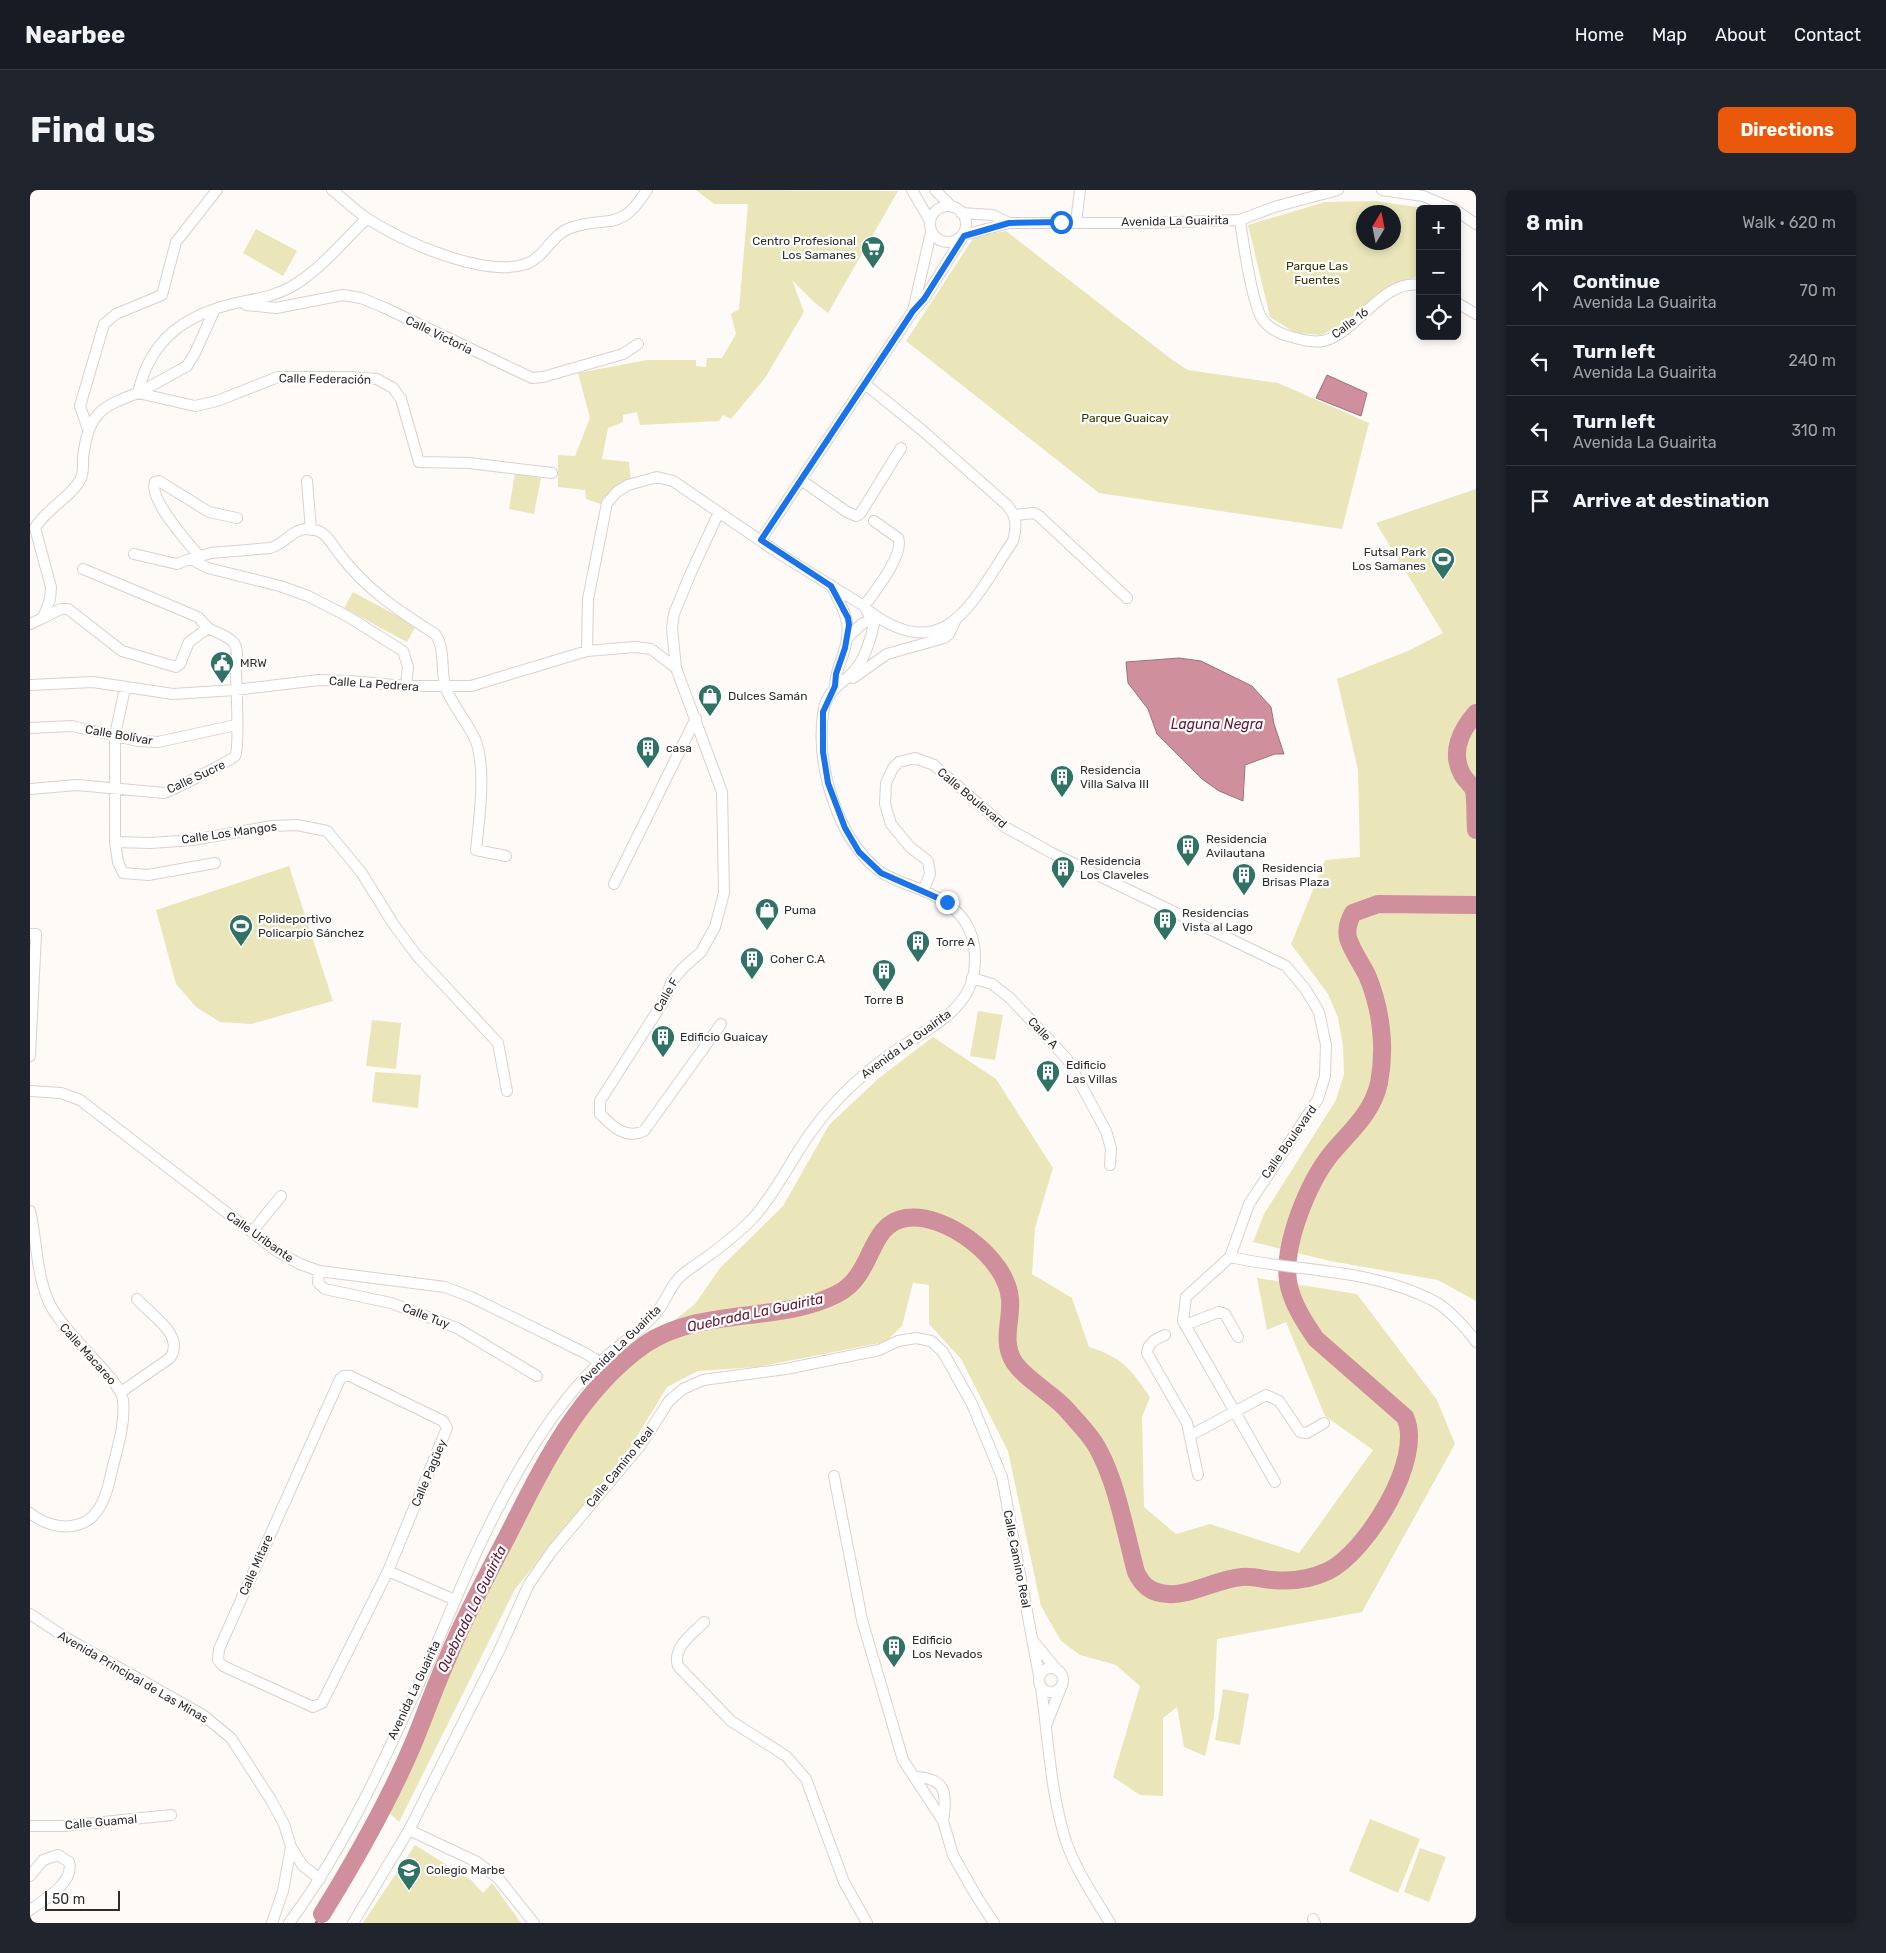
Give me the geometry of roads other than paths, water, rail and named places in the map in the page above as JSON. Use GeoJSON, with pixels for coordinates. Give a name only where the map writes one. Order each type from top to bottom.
{"type":"FeatureCollection","features":[{"type":"Feature","properties":{"kind":"street"},"geometry":{"type":"LineString","coordinates":[[88,429],[80,406],[102,326],[116,314],[162,294],[175,244],[217,190]]}},
{"type":"Feature","properties":{"kind":"street"},"geometry":{"type":"LineString","coordinates":[[332,190],[367,218],[410,242],[462,261],[501,268],[530,262],[543,254],[564,230],[582,225],[610,223],[622,218],[635,208],[647,190]]}},
{"type":"Feature","properties":{"kind":"street"},"geometry":{"type":"LineString","coordinates":[[912,190],[931,226]]}},
{"type":"Feature","properties":{"kind":"street"},"geometry":{"type":"LineString","coordinates":[[761,540],[913,311],[924,299],[964,236],[965,221],[961,213],[935,190]]}},
{"type":"Feature","properties":{"kind":"street"},"geometry":{"type":"LineString","coordinates":[[1076,222],[1080,190]]}},
{"type":"Feature","properties":{"kind":"street","name":"Avenida La Guairita"},"geometry":{"type":"LineString","coordinates":[[931,226],[935,237],[946,242],[953,242],[964,236],[1009,223],[1146,223],[1240,220],[1274,207],[1338,190]]}},
{"type":"Feature","properties":{"kind":"street"},"geometry":{"type":"LineString","coordinates":[[1382,190],[1423,196],[1444,205]]}},
{"type":"Feature","properties":{"kind":"street"},"geometry":{"type":"LineString","coordinates":[[913,311],[934,214],[940,208],[952,207]]}},
{"type":"Feature","properties":{"kind":"street","name":"Avenida La Guairita"},"geometry":{"type":"LineString","coordinates":[[961,213],[993,215],[1009,223]]}},
{"type":"Feature","properties":{"kind":"street"},"geometry":{"type":"LineString","coordinates":[[1461,214],[1476,224]]}},
{"type":"Feature","properties":{"kind":"street"},"geometry":{"type":"LineString","coordinates":[[138,393],[145,368],[163,340],[183,325],[214,311],[235,304],[262,299],[297,284],[367,218]]}},
{"type":"Feature","properties":{"kind":"street","name":"Calle 16"},"geometry":{"type":"LineString","coordinates":[[1240,220],[1261,317],[1273,330],[1284,335],[1310,341],[1323,341],[1336,336],[1382,297],[1411,284],[1416,285]]}},
{"type":"Feature","properties":{"kind":"street","name":"Calle Victoria"},"geometry":{"type":"LineString","coordinates":[[235,304],[276,308],[352,295],[383,307],[532,378],[542,377],[623,354],[638,344]]}},
{"type":"Feature","properties":{"kind":"street"},"geometry":{"type":"LineString","coordinates":[[1461,305],[1476,314]]}},
{"type":"Feature","properties":{"kind":"street"},"geometry":{"type":"LineString","coordinates":[[42,618],[51,591],[33,525],[79,482],[88,429],[94,418],[106,408],[187,366],[214,311]]}},
{"type":"Feature","properties":{"kind":"street","name":"Calle Federación"},"geometry":{"type":"LineString","coordinates":[[138,393],[195,406],[217,401],[278,377],[372,378],[388,384],[398,393],[419,462],[469,463],[552,473]]}},
{"type":"Feature","properties":{"kind":"street"},"geometry":{"type":"LineString","coordinates":[[847,639],[858,626],[878,619],[920,634],[934,632],[956,619],[965,612],[1012,541],[1016,528],[1015,515],[1007,505],[923,431],[865,384]]}},
{"type":"Feature","properties":{"kind":"street"},"geometry":{"type":"LineString","coordinates":[[801,480],[847,512],[856,516],[860,514],[901,448]]}},
{"type":"Feature","properties":{"kind":"street","name":"Avenida La Guairita"},"geometry":{"type":"LineString","coordinates":[[587,651],[588,599],[607,503],[617,492],[628,485],[657,478],[673,481],[865,607],[878,619],[860,664],[835,686]]}},
{"type":"Feature","properties":{"kind":"street"},"geometry":{"type":"LineString","coordinates":[[306,480],[311,530]]}},
{"type":"Feature","properties":{"kind":"street"},"geometry":{"type":"LineString","coordinates":[[237,518],[209,512],[159,481],[155,482],[154,492],[194,557],[208,568],[266,581],[308,596],[379,635],[401,649],[405,655],[408,667],[406,686]]}},
{"type":"Feature","properties":{"kind":"street"},"geometry":{"type":"LineString","coordinates":[[676,668],[672,628],[674,614],[719,512]]}},
{"type":"Feature","properties":{"kind":"street"},"geometry":{"type":"LineString","coordinates":[[1015,515],[1034,513],[1039,516],[1127,598]]}},
{"type":"Feature","properties":{"kind":"street"},"geometry":{"type":"LineString","coordinates":[[865,607],[900,548],[898,538],[874,521]]}},
{"type":"Feature","properties":{"kind":"street"},"geometry":{"type":"LineString","coordinates":[[134,554],[177,564],[194,557],[275,547],[300,530],[311,530],[326,534],[342,558],[373,592],[436,635],[439,642],[445,688],[475,741],[479,754],[476,850],[506,856]]}},
{"type":"Feature","properties":{"kind":"street"},"geometry":{"type":"LineString","coordinates":[[30,624],[61,609],[68,609],[122,651],[176,667],[180,664],[191,639],[208,628],[196,617],[83,569]]}},
{"type":"Feature","properties":{"kind":"street","name":"Avenida La Guairita"},"geometry":{"type":"LineString","coordinates":[[289,1923],[320,1879],[358,1810],[507,1490],[538,1438],[584,1378],[599,1362],[656,1314],[678,1279],[732,1238],[758,1212],[780,1183],[807,1137],[839,1096],[892,1053],[946,1016],[961,1001],[972,978],[973,942],[965,920],[953,906],[924,891],[881,873],[859,852],[845,828],[828,783],[823,752],[823,712],[835,686],[836,674],[847,639],[848,618],[831,586]]}},
{"type":"Feature","properties":{"kind":"street"},"geometry":{"type":"LineString","coordinates":[[835,686],[851,680],[887,654],[944,638],[949,634],[956,619]]}},
{"type":"Feature","properties":{"kind":"street","name":"Calle Sucre"},"geometry":{"type":"LineString","coordinates":[[30,789],[77,785],[164,792],[176,789],[202,773],[231,761],[236,754],[238,744],[235,645],[232,640],[208,628]]}},
{"type":"Feature","properties":{"kind":"street","name":"Calle La Pedrera"},"geometry":{"type":"LineString","coordinates":[[30,684],[93,682],[174,694],[235,690],[319,680],[445,688],[480,684],[587,651],[635,646],[652,649],[676,668]]}},
{"type":"Feature","properties":{"kind":"street","name":"Calle F"},"geometry":{"type":"LineString","coordinates":[[676,668],[722,792],[724,892],[715,927],[701,952],[672,981],[665,999],[600,1101],[600,1114],[614,1128],[630,1134],[644,1131],[721,1024]]}},
{"type":"Feature","properties":{"kind":"street"},"geometry":{"type":"LineString","coordinates":[[125,688],[115,735],[115,842],[118,862],[123,873],[148,875],[215,864]]}},
{"type":"Feature","properties":{"kind":"street"},"geometry":{"type":"LineString","coordinates":[[614,884],[696,718]]}},
{"type":"Feature","properties":{"kind":"street","name":"Calle Bolívar"},"geometry":{"type":"LineString","coordinates":[[30,728],[72,726],[138,741],[158,742],[236,725]]}},
{"type":"Feature","properties":{"kind":"street","name":"Calle Boulevard"},"geometry":{"type":"LineString","coordinates":[[924,891],[930,874],[928,861],[910,847],[891,824],[885,804],[886,783],[893,768],[899,762],[915,758],[934,765],[1006,827],[1052,853],[1286,966],[1301,984],[1319,1012],[1326,1045],[1325,1076],[1318,1100],[1249,1204],[1230,1257]]}},
{"type":"Feature","properties":{"kind":"street","name":"Calle Los Mangos"},"geometry":{"type":"LineString","coordinates":[[115,842],[151,843],[192,840],[272,826],[297,825],[327,831],[361,872],[394,925],[418,957],[498,1043],[507,1091]]}},
{"type":"Feature","properties":{"kind":"street"},"geometry":{"type":"LineString","coordinates":[[30,1056],[33,934]]}},
{"type":"Feature","properties":{"kind":"street","name":"Calle A"},"geometry":{"type":"LineString","coordinates":[[972,978],[992,984],[1010,998],[1067,1059],[1106,1131],[1111,1148],[1110,1165]]}},
{"type":"Feature","properties":{"kind":"street","name":"Calle Uribante"},"geometry":{"type":"LineString","coordinates":[[30,1091],[61,1093],[80,1100],[291,1260],[320,1271],[451,1289],[599,1362]]}},
{"type":"Feature","properties":{"kind":"street"},"geometry":{"type":"LineString","coordinates":[[252,1232],[282,1196]]}},
{"type":"Feature","properties":{"kind":"street","name":"Calle Macareo"},"geometry":{"type":"LineString","coordinates":[[30,1211],[47,1300],[57,1319],[121,1392],[123,1416],[106,1494],[97,1511],[81,1524],[70,1526],[58,1526],[38,1519],[30,1513]]}},
{"type":"Feature","properties":{"kind":"street"},"geometry":{"type":"LineString","coordinates":[[1276,1482],[1185,1325],[1182,1314],[1186,1297],[1230,1257],[1261,1264],[1387,1282],[1434,1300],[1468,1330],[1476,1342]]}},
{"type":"Feature","properties":{"kind":"street","name":"Calle Tuy"},"geometry":{"type":"LineString","coordinates":[[320,1271],[318,1283],[325,1289],[391,1303],[456,1328],[537,1376]]}},
{"type":"Feature","properties":{"kind":"street"},"geometry":{"type":"LineString","coordinates":[[121,1392],[170,1358],[174,1352],[173,1336],[137,1299]]}},
{"type":"Feature","properties":{"kind":"street"},"geometry":{"type":"LineString","coordinates":[[1185,1325],[1219,1312],[1225,1314],[1238,1337]]}},
{"type":"Feature","properties":{"kind":"street"},"geometry":{"type":"LineString","coordinates":[[1165,1335],[1153,1341],[1148,1347],[1147,1353],[1176,1401],[1191,1435],[1198,1475]]}},
{"type":"Feature","properties":{"kind":"street","name":"Calle Camino Real"},"geometry":{"type":"LineString","coordinates":[[353,1923],[409,1830],[470,1710],[529,1584],[552,1550],[640,1446],[670,1401],[683,1388],[703,1380],[786,1369],[879,1350],[898,1341],[916,1338],[930,1341],[943,1352],[961,1382],[992,1450],[1002,1477],[1033,1641],[1046,1724],[1053,1786],[1064,1836],[1082,1876],[1110,1923]]}},
{"type":"Feature","properties":{"kind":"street","name":"Calle Pagüey"},"geometry":{"type":"LineString","coordinates":[[314,1707],[322,1703],[388,1570],[447,1428],[443,1421],[350,1376],[344,1376]]}},
{"type":"Feature","properties":{"kind":"street","name":"Calle Mitare"},"geometry":{"type":"LineString","coordinates":[[314,1707],[224,1666],[218,1660],[219,1649],[340,1379],[344,1376]]}},
{"type":"Feature","properties":{"kind":"street"},"geometry":{"type":"LineString","coordinates":[[1191,1435],[1269,1395],[1280,1401],[1300,1432],[1306,1433],[1324,1423]]}},
{"type":"Feature","properties":{"kind":"street"},"geometry":{"type":"LineString","coordinates":[[834,1476],[862,1620],[900,1752],[910,1772],[943,1821],[953,1855],[994,1923]]}},
{"type":"Feature","properties":{"kind":"street"},"geometry":{"type":"LineString","coordinates":[[388,1570],[455,1600]]}},
{"type":"Feature","properties":{"kind":"street","name":"Avenida Principal de Las Minas"},"geometry":{"type":"LineString","coordinates":[[30,1614],[63,1636],[170,1696],[218,1726],[231,1738],[271,1800],[284,1824],[291,1847]]}},
{"type":"Feature","properties":{"kind":"street"},"geometry":{"type":"LineString","coordinates":[[704,1622],[677,1651],[678,1666],[731,1721],[786,1756],[806,1779],[844,1882],[867,1923]]}},
{"type":"Feature","properties":{"kind":"street","name":"Calle Camino Real"},"geometry":{"type":"LineString","coordinates":[[1033,1641],[1061,1673],[1062,1684],[1046,1724]]}},
{"type":"Feature","properties":{"kind":"street"},"geometry":{"type":"LineString","coordinates":[[1057,1670],[1046,1668],[1040,1682],[1045,1690],[1055,1691],[1062,1684]]}},
{"type":"Feature","properties":{"kind":"street"},"geometry":{"type":"LineString","coordinates":[[915,1777],[932,1780],[942,1787],[946,1801],[943,1821]]}},
{"type":"Feature","properties":{"kind":"street","name":"Calle Guamal"},"geometry":{"type":"LineString","coordinates":[[30,1826],[65,1826],[171,1815]]}},
{"type":"Feature","properties":{"kind":"street"},"geometry":{"type":"LineString","coordinates":[[409,1830],[442,1843],[477,1862],[498,1878],[534,1923]]}},
{"type":"Feature","properties":{"kind":"street"},"geometry":{"type":"LineString","coordinates":[[291,1847],[303,1866],[320,1879]]}},
{"type":"Feature","properties":{"kind":"street"},"geometry":{"type":"LineString","coordinates":[[272,1923],[283,1891],[291,1847]]}},
{"type":"Feature","properties":{"kind":"street"},"geometry":{"type":"LineString","coordinates":[[30,1876],[43,1860],[58,1855],[69,1862],[71,1868],[67,1878],[58,1888],[30,1910]]}},
{"type":"Feature","properties":{"kind":"water"},"geometry":{"type":"Polygon","coordinates":[[[1327,375],[1367,393],[1361,416],[1316,398],[1327,375]]]}},
{"type":"Feature","properties":{"kind":"water","name":"Laguna Negra"},"geometry":{"type":"Polygon","coordinates":[[[1179,658],[1201,661],[1252,686],[1271,707],[1274,724],[1284,754],[1275,754],[1245,765],[1243,801],[1219,791],[1202,779],[1157,734],[1148,709],[1128,683],[1126,662],[1179,658]]]}},
{"type":"Feature","properties":{"kind":"waterway","name":"Quebrada La Guairita"},"geometry":{"type":"LineString","coordinates":[[1476,713],[1462,734],[1457,750],[1457,758],[1462,774],[1474,790],[1476,830]]}},
{"type":"Feature","properties":{"kind":"waterway","name":"Quebrada La Guairita"},"geometry":{"type":"LineString","coordinates":[[322,1914],[359,1852],[393,1788],[462,1626],[535,1482],[565,1431],[600,1384],[644,1345],[666,1333],[690,1325],[715,1320],[790,1309],[814,1303],[837,1294],[849,1286],[858,1275],[877,1240],[893,1222],[906,1218],[922,1218],[938,1222],[972,1241],[998,1268],[1006,1284],[1010,1299],[1008,1338],[1010,1354],[1019,1369],[1061,1404],[1095,1444],[1111,1477],[1136,1572],[1145,1585],[1153,1591],[1176,1594],[1233,1578],[1254,1577],[1279,1581],[1294,1580],[1315,1576],[1328,1571],[1343,1561],[1359,1545],[1388,1503],[1407,1456],[1409,1435],[1405,1417],[1316,1339],[1295,1304],[1288,1281],[1289,1250],[1293,1232],[1306,1197],[1322,1166],[1366,1113],[1376,1094],[1379,1083],[1382,1056],[1379,1014],[1367,975],[1348,938],[1348,925],[1353,913],[1378,904],[1476,905]]}},
{"type":"Feature","properties":{"kind":"waterway","name":"Quebrada La Guairita"},"geometry":{"type":"LineString","coordinates":[[316,1923],[322,1914]]}},
{"type":"Feature","properties":{"kind":"place","name":"Centro Profesional Los Samanes"},"geometry":{"type":"Point","coordinates":[873,269]}},
{"type":"Feature","properties":{"kind":"place","name":"Futsal Park Los Samanes"},"geometry":{"type":"Point","coordinates":[1443,580]}},
{"type":"Feature","properties":{"kind":"place","name":"MRW"},"geometry":{"type":"Point","coordinates":[222,684]}},
{"type":"Feature","properties":{"kind":"place","name":"Dulces Samán"},"geometry":{"type":"Point","coordinates":[710,717]}},
{"type":"Feature","properties":{"kind":"place","name":"casa"},"geometry":{"type":"Point","coordinates":[648,769]}},
{"type":"Feature","properties":{"kind":"place","name":"Residencia Villa Salva III"},"geometry":{"type":"Point","coordinates":[1062,798]}},
{"type":"Feature","properties":{"kind":"place","name":"Residencia Avilautana"},"geometry":{"type":"Point","coordinates":[1188,867]}},
{"type":"Feature","properties":{"kind":"place","name":"Residencia Los Claveles"},"geometry":{"type":"Point","coordinates":[1063,889]}},
{"type":"Feature","properties":{"kind":"place","name":"Residencia Brisas Plaza"},"geometry":{"type":"Point","coordinates":[1244,896]}},
{"type":"Feature","properties":{"kind":"place","name":"Puma"},"geometry":{"type":"Point","coordinates":[767,931]}},
{"type":"Feature","properties":{"kind":"place","name":"Residencias Vista al Lago"},"geometry":{"type":"Point","coordinates":[1165,941]}},
{"type":"Feature","properties":{"kind":"place","name":"Polideportivo Policarpio Sánchez"},"geometry":{"type":"Point","coordinates":[241,947]}},
{"type":"Feature","properties":{"kind":"place","name":"Torre A"},"geometry":{"type":"Point","coordinates":[918,963]}},
{"type":"Feature","properties":{"kind":"place","name":"Coher C.A"},"geometry":{"type":"Point","coordinates":[752,980]}},
{"type":"Feature","properties":{"kind":"place","name":"Torre B"},"geometry":{"type":"Point","coordinates":[884,992]}},
{"type":"Feature","properties":{"kind":"place","name":"Edificio Guaicay"},"geometry":{"type":"Point","coordinates":[663,1058]}},
{"type":"Feature","properties":{"kind":"place","name":"Edificio Las Villas"},"geometry":{"type":"Point","coordinates":[1048,1093]}},
{"type":"Feature","properties":{"kind":"place","name":"Edificio Los Nevados"},"geometry":{"type":"Point","coordinates":[894,1668]}},
{"type":"Feature","properties":{"kind":"place","name":"Colegio Marbe"},"geometry":{"type":"Point","coordinates":[409,1891]}},
{"type":"Feature","properties":{"kind":"park label","name":"Parque Las Fuentes"},"geometry":{"type":"Point","coordinates":[1317,273]}},
{"type":"Feature","properties":{"kind":"park label","name":"Parque Guaicay"},"geometry":{"type":"Point","coordinates":[1125,418]}}]}
